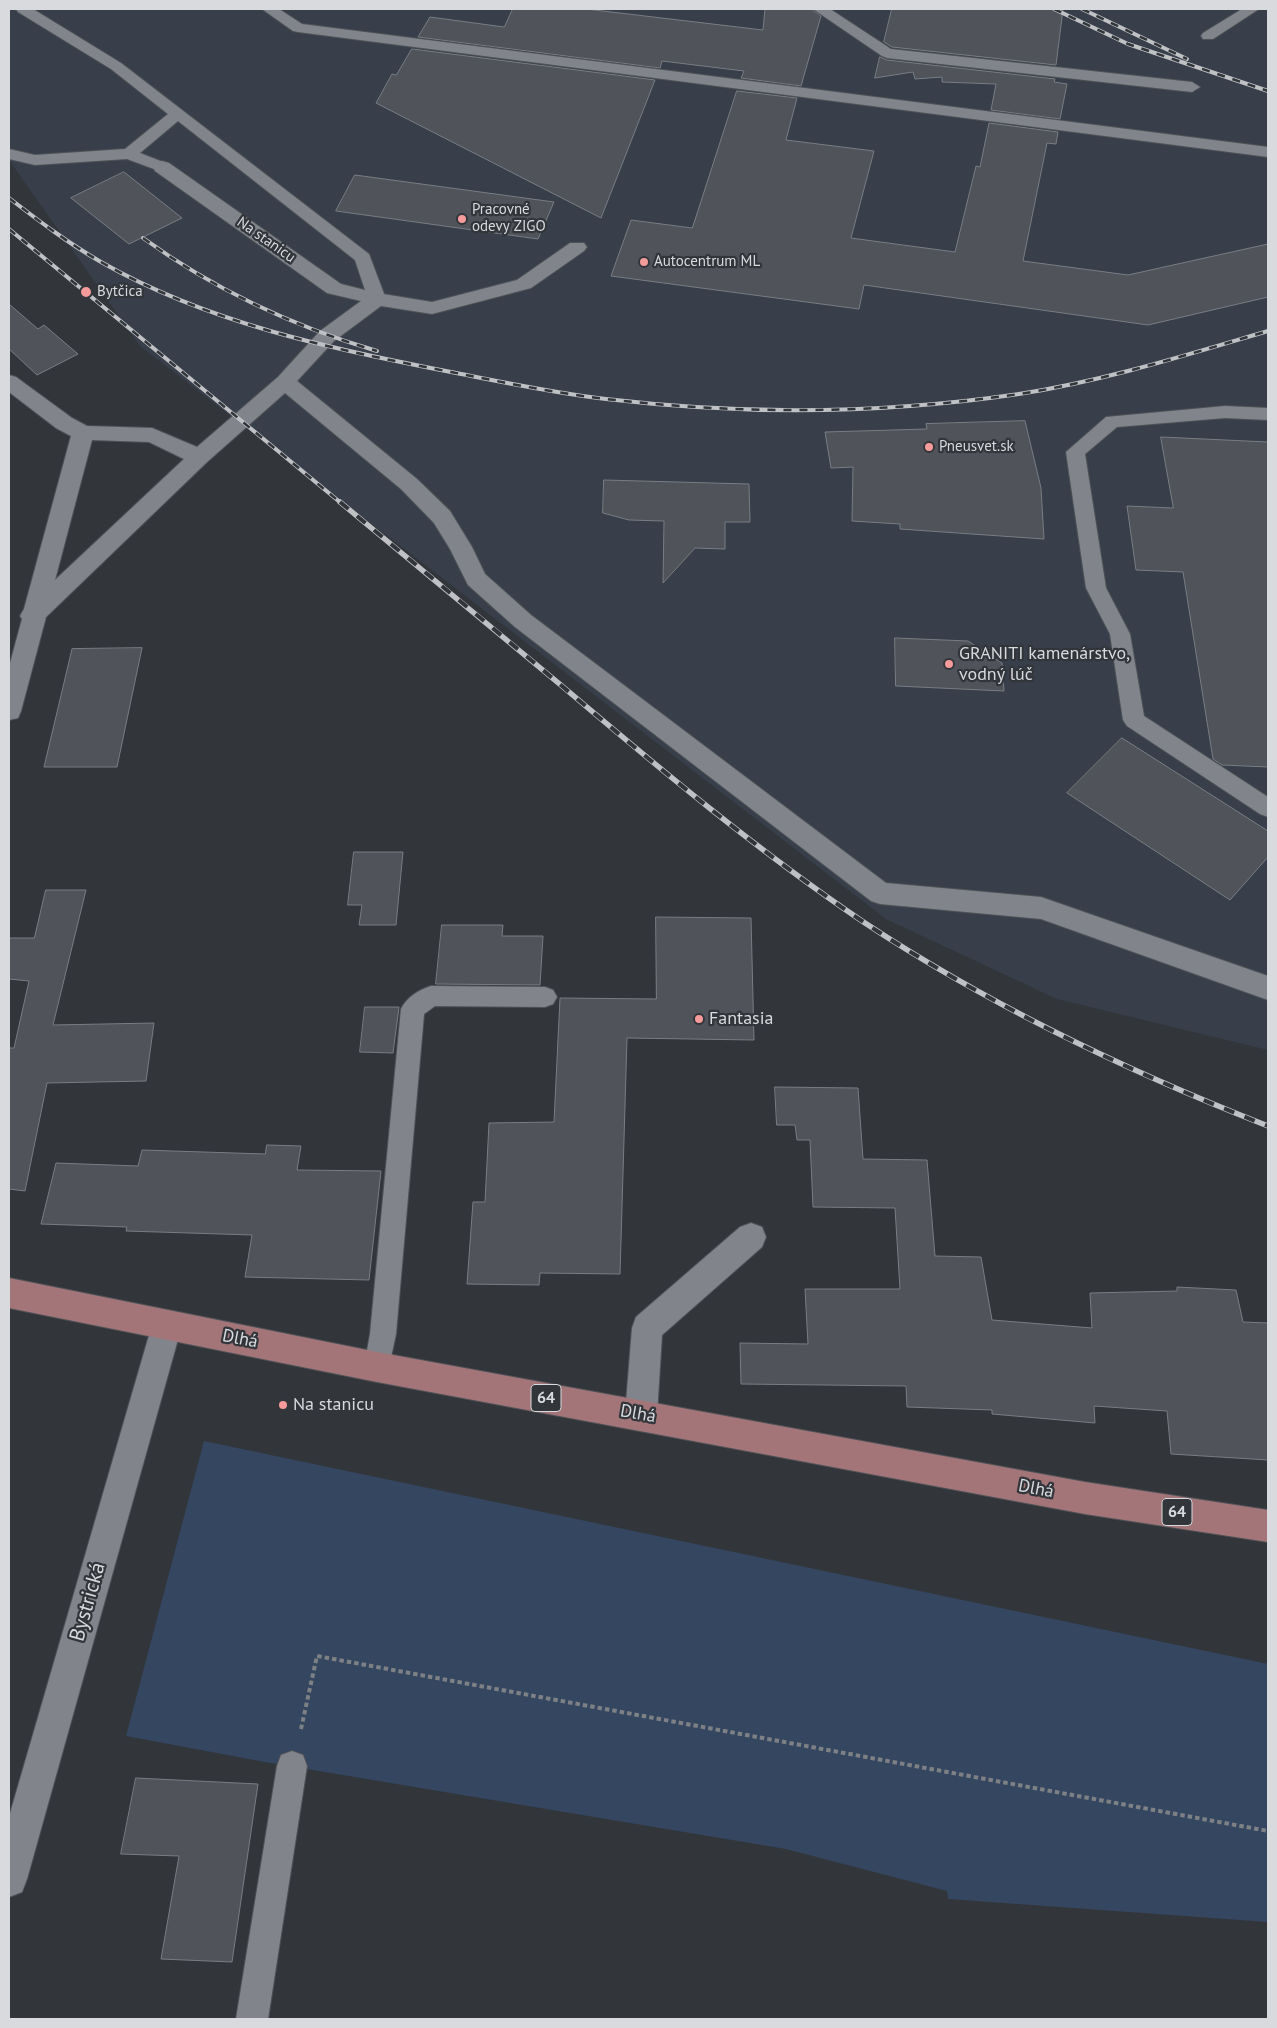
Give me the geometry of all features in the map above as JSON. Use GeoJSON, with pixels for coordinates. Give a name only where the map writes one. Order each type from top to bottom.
{"type":"FeatureCollection","features":[{"type":"Feature","properties":{"kind":"main road","name":"Dlhá"},"geometry":{"type":"LineString","coordinates":[[9,1294],[377,1367],[1085,1498],[1268,1526]]}},
{"type":"Feature","properties":{"kind":"street","name":"Na stanicu"},"geometry":{"type":"LineString","coordinates":[[162,167],[334,288],[377,299],[432,308],[524,284],[577,246]]}},
{"type":"Feature","properties":{"kind":"street"},"geometry":{"type":"LineString","coordinates":[[32,616],[200,457],[285,382],[327,336],[377,299]]}},
{"type":"Feature","properties":{"kind":"street"},"geometry":{"type":"LineString","coordinates":[[9,382],[64,423],[83,432],[152,435],[200,457]]}},
{"type":"Feature","properties":{"kind":"street"},"geometry":{"type":"LineString","coordinates":[[285,382],[409,484],[442,517],[461,547],[476,579],[523,621],[880,894],[1041,908],[1268,988]]}},
{"type":"Feature","properties":{"kind":"street"},"geometry":{"type":"LineString","coordinates":[[9,711],[32,616],[83,432]]}},
{"type":"Feature","properties":{"kind":"street"},"geometry":{"type":"LineString","coordinates":[[641,1415],[647,1328],[751,1237]]}},
{"type":"Feature","properties":{"kind":"street","name":"Bystrická"},"geometry":{"type":"LineString","coordinates":[[9,1879],[167,1325]]}},
{"type":"Feature","properties":{"kind":"lane"},"geometry":{"type":"LineString","coordinates":[[23,9],[116,66],[364,258],[377,299]]}},
{"type":"Feature","properties":{"kind":"lane"},"geometry":{"type":"LineString","coordinates":[[269,9],[298,28],[1268,152]]}},
{"type":"Feature","properties":{"kind":"lane"},"geometry":{"type":"LineString","coordinates":[[820,9],[888,53],[1192,87]]}},
{"type":"Feature","properties":{"kind":"lane"},"geometry":{"type":"LineString","coordinates":[[1208,36],[1252,9]]}},
{"type":"Feature","properties":{"kind":"lane"},"geometry":{"type":"LineString","coordinates":[[129,154],[176,114]]}},
{"type":"Feature","properties":{"kind":"lane"},"geometry":{"type":"LineString","coordinates":[[9,154],[35,160],[129,154],[162,167]]}},
{"type":"Feature","properties":{"kind":"lane"},"geometry":{"type":"LineString","coordinates":[[1268,414],[1224,412],[1112,421],[1075,452],[1096,588],[1120,634],[1134,720],[1268,808]]}},
{"type":"Feature","properties":{"kind":"lane"},"geometry":{"type":"LineString","coordinates":[[377,1367],[383,1334],[413,1009],[431,996],[545,997]]}},
{"type":"Feature","properties":{"kind":"lane"},"geometry":{"type":"LineString","coordinates":[[252,2019],[292,1766]]}},
{"type":"Feature","properties":{"kind":"path"},"geometry":{"type":"LineString","coordinates":[[292,1766],[317,1656],[1268,1831]]}},
{"type":"Feature","properties":{"kind":"shaded area"},"geometry":{"type":"Polygon","coordinates":[[[9,9],[1268,9],[1268,1050],[1057,999],[886,919],[140,346],[9,160],[9,9]]]}},
{"type":"Feature","properties":{"kind":"shaded area"},"geometry":{"type":"Polygon","coordinates":[[[204,1441],[1268,1664],[1268,1922],[948,1899],[947,1891],[786,1849],[265,1762],[126,1736],[204,1441]]]}},
{"type":"Feature","properties":{"kind":"building"},"geometry":{"type":"Polygon","coordinates":[[[513,9],[586,9],[763,30],[765,9],[811,9],[821,16],[801,86],[741,78],[744,71],[662,61],[660,68],[418,37],[430,17],[504,27],[513,9]]]}},
{"type":"Feature","properties":{"kind":"building"},"geometry":{"type":"Polygon","coordinates":[[[892,9],[1063,9],[1056,65],[892,47],[884,42],[892,9]]]}},
{"type":"Feature","properties":{"kind":"building"},"geometry":{"type":"Polygon","coordinates":[[[412,49],[655,80],[601,218],[376,103],[392,74],[396,75],[412,49]]]}},
{"type":"Feature","properties":{"kind":"building"},"geometry":{"type":"Polygon","coordinates":[[[880,57],[887,60],[1055,79],[1054,82],[1067,84],[1060,119],[991,110],[996,84],[942,82],[942,77],[915,79],[913,72],[875,78],[880,57]]]}},
{"type":"Feature","properties":{"kind":"building"},"geometry":{"type":"Polygon","coordinates":[[[737,91],[797,98],[786,140],[874,151],[851,238],[955,252],[976,166],[980,167],[989,123],[1058,132],[1056,144],[1047,143],[1023,261],[1128,275],[1268,244],[1268,297],[1148,325],[864,285],[859,309],[611,276],[631,220],[692,228],[737,91]]]}},
{"type":"Feature","properties":{"kind":"building"},"geometry":{"type":"Polygon","coordinates":[[[124,172],[182,218],[129,244],[71,198],[124,172]]]}},
{"type":"Feature","properties":{"kind":"building"},"geometry":{"type":"Polygon","coordinates":[[[355,175],[554,202],[538,239],[336,211],[355,175]]]}},
{"type":"Feature","properties":{"kind":"building"},"geometry":{"type":"Polygon","coordinates":[[[9,304],[38,329],[44,325],[78,354],[37,375],[9,349],[9,304]]]}},
{"type":"Feature","properties":{"kind":"building"},"geometry":{"type":"Polygon","coordinates":[[[1025,421],[1041,488],[1044,539],[900,529],[900,524],[852,521],[853,467],[831,468],[825,432],[927,429],[926,424],[1025,421]]]}},
{"type":"Feature","properties":{"kind":"building"},"geometry":{"type":"Polygon","coordinates":[[[1161,437],[1268,442],[1268,767],[1222,765],[1213,759],[1183,572],[1136,570],[1127,506],[1173,508],[1161,437]]]}},
{"type":"Feature","properties":{"kind":"building"},"geometry":{"type":"Polygon","coordinates":[[[604,480],[749,484],[750,522],[725,522],[725,549],[695,548],[663,583],[664,521],[629,520],[603,513],[604,480]]]}},
{"type":"Feature","properties":{"kind":"building","name":"GRANITI kamenárstvo, vodný lúč"},"geometry":{"type":"Polygon","coordinates":[[[895,638],[968,641],[1002,663],[1004,691],[896,686],[895,638]]]}},
{"type":"Feature","properties":{"kind":"building"},"geometry":{"type":"Polygon","coordinates":[[[142,648],[117,767],[44,767],[72,649],[142,648]]]}},
{"type":"Feature","properties":{"kind":"building"},"geometry":{"type":"Polygon","coordinates":[[[1122,738],[1268,831],[1268,857],[1230,900],[1067,793],[1122,738]]]}},
{"type":"Feature","properties":{"kind":"building"},"geometry":{"type":"Polygon","coordinates":[[[354,852],[403,852],[396,925],[359,925],[362,905],[348,905],[354,852]]]}},
{"type":"Feature","properties":{"kind":"building"},"geometry":{"type":"Polygon","coordinates":[[[46,890],[86,890],[53,1025],[154,1023],[146,1081],[47,1083],[25,1191],[9,1189],[9,1048],[14,1048],[29,981],[9,979],[9,938],[34,938],[46,890]]]}},
{"type":"Feature","properties":{"kind":"building"},"geometry":{"type":"Polygon","coordinates":[[[656,917],[751,918],[754,1040],[627,1038],[620,1274],[540,1273],[539,1285],[467,1284],[473,1202],[485,1202],[489,1123],[554,1122],[560,998],[656,999],[656,917]]]}},
{"type":"Feature","properties":{"kind":"building"},"geometry":{"type":"Polygon","coordinates":[[[442,925],[503,925],[502,936],[543,936],[540,985],[436,984],[442,925]]]}},
{"type":"Feature","properties":{"kind":"building"},"geometry":{"type":"Polygon","coordinates":[[[365,1007],[399,1007],[393,1053],[360,1052],[365,1007]]]}},
{"type":"Feature","properties":{"kind":"building"},"geometry":{"type":"Polygon","coordinates":[[[775,1087],[858,1088],[863,1159],[927,1160],[935,1256],[981,1257],[992,1320],[1092,1328],[1090,1293],[1177,1291],[1177,1287],[1236,1290],[1243,1322],[1268,1323],[1268,1460],[1171,1454],[1167,1411],[1094,1406],[1095,1423],[992,1414],[992,1410],[907,1407],[906,1386],[741,1384],[740,1343],[808,1344],[805,1289],[900,1289],[895,1208],[813,1207],[810,1140],[797,1140],[795,1125],[777,1125],[775,1087]]]}},
{"type":"Feature","properties":{"kind":"building"},"geometry":{"type":"Polygon","coordinates":[[[267,1145],[301,1146],[297,1170],[381,1171],[369,1280],[245,1277],[252,1235],[126,1231],[127,1227],[41,1224],[56,1163],[138,1166],[142,1150],[265,1154],[267,1145]]]}},
{"type":"Feature","properties":{"kind":"building"},"geometry":{"type":"Polygon","coordinates":[[[136,1778],[258,1784],[232,1962],[161,1959],[179,1856],[121,1854],[136,1778]]]}},
{"type":"Feature","properties":{"kind":"railway"},"geometry":{"type":"LineString","coordinates":[[1054,9],[1128,44],[1268,91]]}},
{"type":"Feature","properties":{"kind":"railway"},"geometry":{"type":"LineString","coordinates":[[1082,9],[1187,59]]}},
{"type":"Feature","properties":{"kind":"railway"},"geometry":{"type":"LineString","coordinates":[[9,198],[65,239],[101,262],[184,302],[227,318],[361,354],[528,387],[606,399],[709,408],[761,410],[865,409],[968,401],[1051,389],[1082,382],[1145,367],[1268,331]]}},
{"type":"Feature","properties":{"kind":"railway"},"geometry":{"type":"LineString","coordinates":[[9,229],[341,503]]}},
{"type":"Feature","properties":{"kind":"railway"},"geometry":{"type":"LineString","coordinates":[[143,238],[198,274],[255,305],[315,330],[377,351]]}},
{"type":"Feature","properties":{"kind":"railway"},"geometry":{"type":"LineString","coordinates":[[340,502],[710,809],[825,896],[865,923],[961,982],[1061,1035],[1163,1083],[1268,1126]]}},
{"type":"Feature","properties":{"kind":"place","name":"Pracovné odevy ZIGO"},"geometry":{"type":"Point","coordinates":[462,219]}},
{"type":"Feature","properties":{"kind":"place","name":"Autocentrum ML"},"geometry":{"type":"Point","coordinates":[644,262]}},
{"type":"Feature","properties":{"kind":"place","name":"Bytčica"},"geometry":{"type":"Point","coordinates":[86,292]}},
{"type":"Feature","properties":{"kind":"place","name":"Pneusvet.sk"},"geometry":{"type":"Point","coordinates":[929,447]}},
{"type":"Feature","properties":{"kind":"place","name":"GRANITI kamenárstvo, vodný lúč"},"geometry":{"type":"Point","coordinates":[949,664]}},
{"type":"Feature","properties":{"kind":"place","name":"Fantasia"},"geometry":{"type":"Point","coordinates":[699,1019]}},
{"type":"Feature","properties":{"kind":"place","name":"Na stanicu"},"geometry":{"type":"Point","coordinates":[283,1405]}}]}
